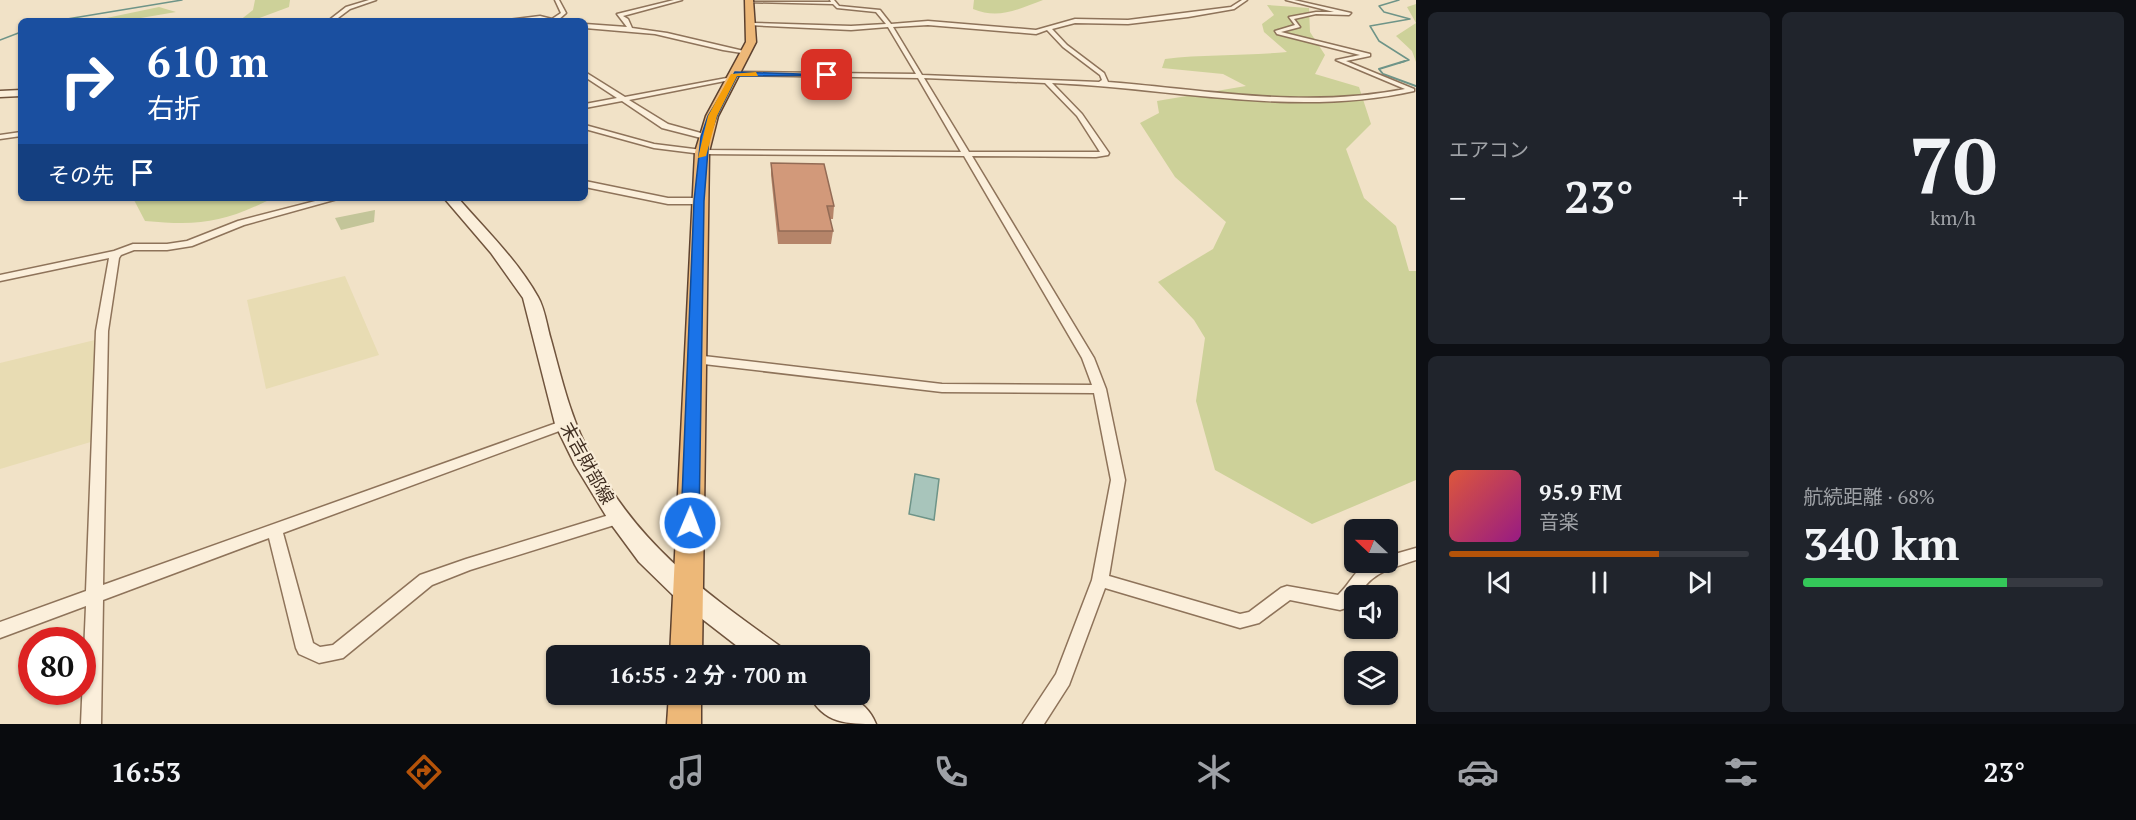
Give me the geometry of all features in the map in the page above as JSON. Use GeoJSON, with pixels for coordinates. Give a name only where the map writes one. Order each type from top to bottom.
{"type":"FeatureCollection","features":[{"type":"Feature","properties":{"kind":"highway"},"geometry":{"type":"LineString","coordinates":[[686,645],[699,201],[704,144],[712,116],[751,42],[752,25],[749,1]]}},
{"type":"Feature","properties":{"kind":"highway"},"geometry":{"type":"LineString","coordinates":[[684,724],[685,705]]}},
{"type":"Feature","properties":{"kind":"main road"},"geometry":{"type":"LineString","coordinates":[[0,93],[18,93]]}},
{"type":"Feature","properties":{"kind":"main road","name":"末吉財部線"},"geometry":{"type":"LineString","coordinates":[[454,201],[496,250],[531,298],[565,424],[582,460],[619,518],[647,555],[688,594],[756,645]]}},
{"type":"Feature","properties":{"kind":"main road"},"geometry":{"type":"LineString","coordinates":[[837,705],[862,724]]}},
{"type":"Feature","properties":{"kind":"street"},"geometry":{"type":"LineString","coordinates":[[334,18],[341,11],[374,0]]}},
{"type":"Feature","properties":{"kind":"street"},"geometry":{"type":"LineString","coordinates":[[557,0],[564,13],[558,18]]}},
{"type":"Feature","properties":{"kind":"street"},"geometry":{"type":"LineString","coordinates":[[630,29],[626,20],[619,15],[680,0]]}},
{"type":"Feature","properties":{"kind":"street"},"geometry":{"type":"LineString","coordinates":[[588,105],[734,76],[919,76],[1046,80],[1101,83],[1240,99],[1313,103],[1341,102],[1412,90],[1339,60],[1368,55],[1280,33],[1278,31],[1298,26],[1291,18],[1316,13],[1349,14],[1288,0]]}},
{"type":"Feature","properties":{"kind":"street"},"geometry":{"type":"LineString","coordinates":[[749,1],[833,2],[837,7],[878,11],[890,26],[1088,358],[1100,389],[1118,480],[1100,580],[1063,679],[1033,724]]}},
{"type":"Feature","properties":{"kind":"street"},"geometry":{"type":"LineString","coordinates":[[1232,1],[1244,2]]}},
{"type":"Feature","properties":{"kind":"street"},"geometry":{"type":"LineString","coordinates":[[752,25],[890,26],[928,23],[1028,32],[1084,20],[1147,21],[1232,8],[1244,2]]}},
{"type":"Feature","properties":{"kind":"street"},"geometry":{"type":"LineString","coordinates":[[588,26],[630,29],[676,36],[706,46],[746,53]]}},
{"type":"Feature","properties":{"kind":"street"},"geometry":{"type":"LineString","coordinates":[[1049,28],[1065,46],[1102,74],[1106,81],[1101,83]]}},
{"type":"Feature","properties":{"kind":"street"},"geometry":{"type":"LineString","coordinates":[[588,76],[665,126],[704,144]]}},
{"type":"Feature","properties":{"kind":"street"},"geometry":{"type":"LineString","coordinates":[[588,128],[654,146],[704,144],[966,154],[1096,155],[1105,153],[1080,115],[1046,80]]}},
{"type":"Feature","properties":{"kind":"street"},"geometry":{"type":"LineString","coordinates":[[0,137],[18,134]]}},
{"type":"Feature","properties":{"kind":"street"},"geometry":{"type":"LineString","coordinates":[[588,185],[668,201],[699,201]]}},
{"type":"Feature","properties":{"kind":"street"},"geometry":{"type":"LineString","coordinates":[[0,278],[117,253],[132,247],[167,247],[189,244],[241,223],[325,201]]}},
{"type":"Feature","properties":{"kind":"street"},"geometry":{"type":"LineString","coordinates":[[91,724],[102,332],[114,258],[117,253]]}},
{"type":"Feature","properties":{"kind":"street"},"geometry":{"type":"LineString","coordinates":[[694,359],[942,388],[1100,389]]}},
{"type":"Feature","properties":{"kind":"street"},"geometry":{"type":"LineString","coordinates":[[0,630],[565,424]]}},
{"type":"Feature","properties":{"kind":"street"},"geometry":{"type":"LineString","coordinates":[[274,529],[305,648],[319,656],[338,652],[426,580],[466,565],[619,518]]}},
{"type":"Feature","properties":{"kind":"street"},"geometry":{"type":"LineString","coordinates":[[1100,580],[1240,621],[1253,618],[1287,593],[1340,603],[1349,597],[1361,577],[1369,570],[1416,554]]}},
{"type":"Feature","properties":{"kind":"shaded area"},"geometry":{"type":"Polygon","coordinates":[[[345,276],[379,355],[266,389],[247,300],[345,276]]]}},
{"type":"Feature","properties":{"kind":"shaded area"},"geometry":{"type":"Polygon","coordinates":[[[99,339],[94,441],[0,469],[0,363],[99,339]]]}},
{"type":"Feature","properties":{"kind":"green space"},"geometry":{"type":"Polygon","coordinates":[[[255,0],[290,0],[289,7],[259,18],[243,18],[253,10],[255,0]]]}},
{"type":"Feature","properties":{"kind":"green space"},"geometry":{"type":"Polygon","coordinates":[[[974,0],[1043,0],[1017,10],[991,14],[973,9],[974,0]]]}},
{"type":"Feature","properties":{"kind":"green space"},"geometry":{"type":"Polygon","coordinates":[[[1416,4],[1416,23],[1407,7],[1416,4]]]}},
{"type":"Feature","properties":{"kind":"green space"},"geometry":{"type":"Polygon","coordinates":[[[1267,5],[1309,8],[1310,32],[1325,55],[1315,74],[1359,87],[1371,124],[1346,149],[1364,198],[1396,226],[1409,271],[1416,271],[1416,480],[1312,524],[1215,470],[1196,401],[1205,338],[1194,320],[1158,282],[1213,249],[1226,222],[1175,177],[1140,123],[1159,113],[1157,101],[1246,86],[1223,74],[1162,68],[1165,59],[1287,52],[1264,32],[1262,24],[1274,15],[1267,5]]]}},
{"type":"Feature","properties":{"kind":"green space"},"geometry":{"type":"Polygon","coordinates":[[[159,7],[176,12],[141,18],[106,18],[159,7]]]}},
{"type":"Feature","properties":{"kind":"green space"},"geometry":{"type":"Polygon","coordinates":[[[1416,23],[1416,62],[1412,51],[1396,36],[1416,23]]]}},
{"type":"Feature","properties":{"kind":"green space"},"geometry":{"type":"Polygon","coordinates":[[[135,201],[266,201],[240,213],[211,221],[181,223],[145,221],[135,201]]]}},
{"type":"Feature","properties":{"kind":"green space"},"geometry":{"type":"Polygon","coordinates":[[[375,210],[374,222],[341,230],[335,218],[375,210]]]}},
{"type":"Feature","properties":{"kind":"water"},"geometry":{"type":"Polygon","coordinates":[[[915,474],[939,479],[934,520],[909,514],[915,474]]]}},
{"type":"Feature","properties":{"kind":"building"},"geometry":{"type":"Polygon","coordinates":[[[771,163],[824,164],[834,206],[827,206],[833,231],[779,231],[771,163]]]}},
{"type":"Feature","properties":{"kind":"waterway"},"geometry":{"type":"LineString","coordinates":[[73,18],[182,0]]}},
{"type":"Feature","properties":{"kind":"waterway"},"geometry":{"type":"LineString","coordinates":[[1399,0],[1379,6],[1384,12],[1410,19],[1370,26],[1379,41],[1409,60],[1399,63]]}},
{"type":"Feature","properties":{"kind":"waterway"},"geometry":{"type":"LineString","coordinates":[[0,40],[18,33]]}},
{"type":"Feature","properties":{"kind":"waterway"},"geometry":{"type":"LineString","coordinates":[[1405,61],[1379,69],[1383,74],[1416,86]]}},
{"type":"Feature","properties":{"kind":"slow traffic"},"geometry":{"type":"LineString","coordinates":[[702,156],[712,116],[735,74],[756,75]]}},
{"type":"Feature","properties":{"kind":"route"},"geometry":{"type":"LineString","coordinates":[[690,523],[699,201],[705,137],[712,116],[735,74],[827,75]]}}]}
